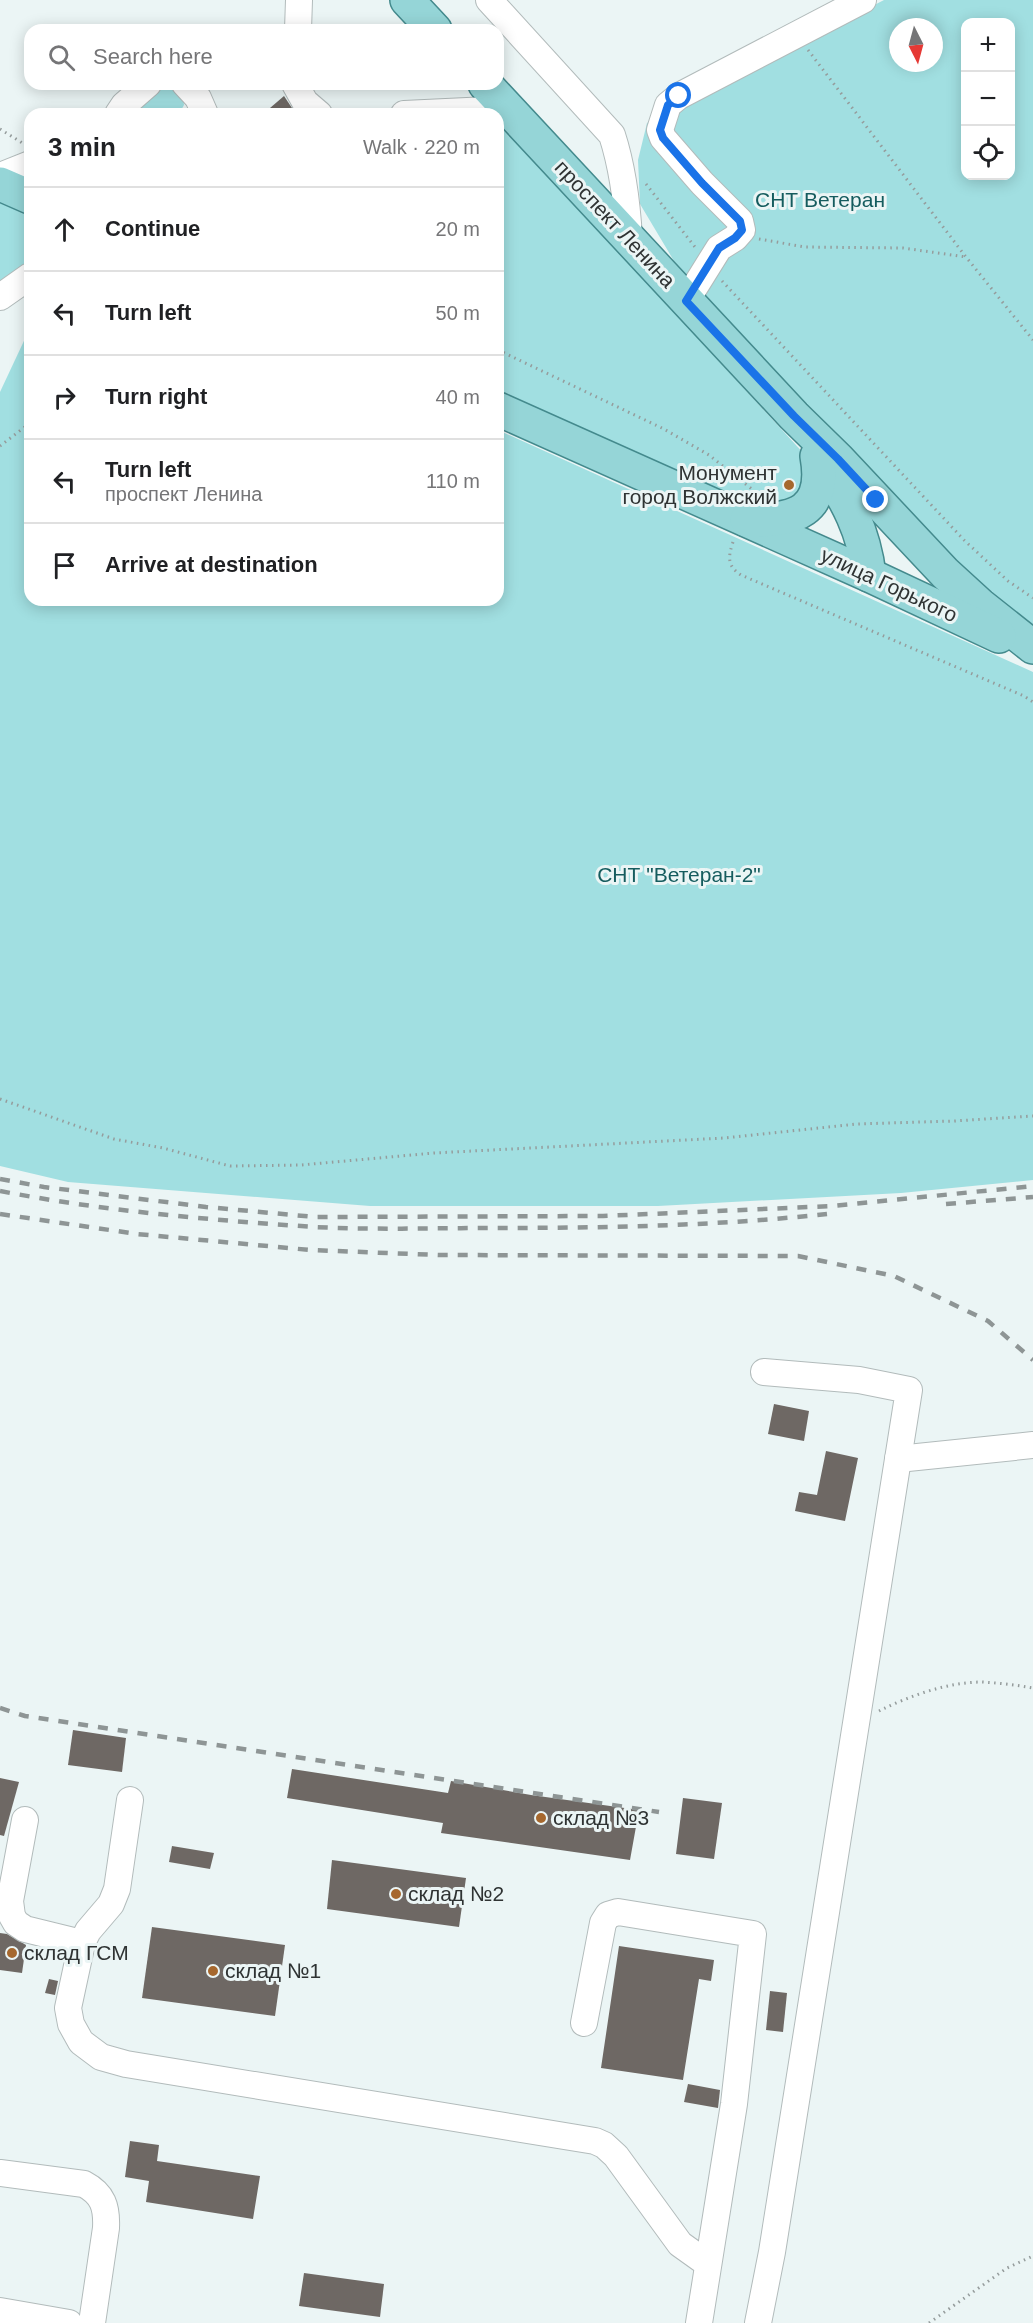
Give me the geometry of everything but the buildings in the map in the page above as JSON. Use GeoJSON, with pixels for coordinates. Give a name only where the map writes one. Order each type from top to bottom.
{"type":"FeatureCollection","features":[{"type":"Feature","properties":{"kind":"main road"},"geometry":{"type":"LineString","coordinates":[[407,0],[429,24]]}},
{"type":"Feature","properties":{"kind":"main road","name":"проспект Ленина"},"geometry":{"type":"LineString","coordinates":[[491,90],[794,416],[838,459],[945,573],[980,605],[1033,647]]}},
{"type":"Feature","properties":{"kind":"main road"},"geometry":{"type":"LineString","coordinates":[[0,184],[24,194]]}},
{"type":"Feature","properties":{"kind":"main road","name":"улица Горького"},"geometry":{"type":"LineString","coordinates":[[504,412],[744,520],[868,563],[1033,652]]}},
{"type":"Feature","properties":{"kind":"main road","name":"проспект Ленина"},"geometry":{"type":"LineString","coordinates":[[794,416],[854,517],[868,563]]}},
{"type":"Feature","properties":{"kind":"main road"},"geometry":{"type":"LineString","coordinates":[[744,520],[789,518],[802,511],[817,492],[820,480],[817,456]]}},
{"type":"Feature","properties":{"kind":"main road"},"geometry":{"type":"LineString","coordinates":[[868,563],[875,556],[886,558],[895,553],[897,543],[876,500]]}},
{"type":"Feature","properties":{"kind":"street"},"geometry":{"type":"LineString","coordinates":[[298,24],[300,0]]}},
{"type":"Feature","properties":{"kind":"street"},"geometry":{"type":"LineString","coordinates":[[489,0],[612,135],[619,157],[627,201],[629,238]]}},
{"type":"Feature","properties":{"kind":"street"},"geometry":{"type":"LineString","coordinates":[[686,301],[719,248],[735,238],[742,230],[740,221],[702,183],[663,138],[660,130],[668,105],[679,96],[863,0]]}},
{"type":"Feature","properties":{"kind":"street"},"geometry":{"type":"LineString","coordinates":[[122,108],[141,90]]}},
{"type":"Feature","properties":{"kind":"street"},"geometry":{"type":"LineString","coordinates":[[191,90],[203,108]]}},
{"type":"Feature","properties":{"kind":"street"},"geometry":{"type":"LineString","coordinates":[[298,90],[305,102],[312,108]]}},
{"type":"Feature","properties":{"kind":"street"},"geometry":{"type":"LineString","coordinates":[[504,109],[509,109]]}},
{"type":"Feature","properties":{"kind":"street"},"geometry":{"type":"LineString","coordinates":[[0,176],[24,166]]}},
{"type":"Feature","properties":{"kind":"street"},"geometry":{"type":"LineString","coordinates":[[0,297],[24,280]]}},
{"type":"Feature","properties":{"kind":"street"},"geometry":{"type":"LineString","coordinates":[[758,2323],[772,2252],[909,1390],[859,1380],[764,1372]]}},
{"type":"Feature","properties":{"kind":"street"},"geometry":{"type":"LineString","coordinates":[[898,1459],[1033,1445]]}},
{"type":"Feature","properties":{"kind":"street"},"geometry":{"type":"LineString","coordinates":[[130,1800],[117,1889],[111,1904],[88,1931],[78,1953],[68,2008],[71,2024],[81,2042],[101,2057],[126,2064],[595,2141],[604,2145],[616,2156],[680,2244],[708,2264]]}},
{"type":"Feature","properties":{"kind":"street"},"geometry":{"type":"LineString","coordinates":[[25,1820],[10,1900],[12,1916],[16,1923],[25,1929],[82,1943]]}},
{"type":"Feature","properties":{"kind":"street"},"geometry":{"type":"LineString","coordinates":[[584,2023],[603,1923],[608,1915],[618,1912],[753,1934],[734,2104],[699,2323]]}},
{"type":"Feature","properties":{"kind":"street"},"geometry":{"type":"LineString","coordinates":[[0,2173],[84,2184],[96,2190],[104,2201],[107,2214],[106,2228],[92,2323]]}},
{"type":"Feature","properties":{"kind":"street"},"geometry":{"type":"LineString","coordinates":[[0,2311],[69,2323]]}},
{"type":"Feature","properties":{"kind":"path"},"geometry":{"type":"LineString","coordinates":[[800,33],[812,57],[1033,340]]}},
{"type":"Feature","properties":{"kind":"path"},"geometry":{"type":"LineString","coordinates":[[0,129],[24,145]]}},
{"type":"Feature","properties":{"kind":"path"},"geometry":{"type":"LineString","coordinates":[[644,181],[708,265],[964,540],[1008,581],[1033,598]]}},
{"type":"Feature","properties":{"kind":"path"},"geometry":{"type":"LineString","coordinates":[[735,238],[755,238],[805,247],[903,248],[966,256]]}},
{"type":"Feature","properties":{"kind":"path"},"geometry":{"type":"LineString","coordinates":[[504,353],[664,429],[709,455],[753,490],[754,497],[732,544],[728,561],[732,569],[741,575],[1033,702]]}},
{"type":"Feature","properties":{"kind":"path"},"geometry":{"type":"LineString","coordinates":[[0,446],[24,428]]}},
{"type":"Feature","properties":{"kind":"path"},"geometry":{"type":"LineString","coordinates":[[0,1099],[114,1139],[163,1148],[230,1166],[301,1164],[434,1153],[724,1138],[857,1124],[1033,1116]]}},
{"type":"Feature","properties":{"kind":"path"},"geometry":{"type":"LineString","coordinates":[[855,1723],[885,1708],[955,1685],[980,1682],[1033,1688]]}},
{"type":"Feature","properties":{"kind":"path"},"geometry":{"type":"LineString","coordinates":[[929,2323],[1007,2268],[1033,2256]]}},
{"type":"Feature","properties":{"kind":"green space","name":"СНТ Ветеран"},"geometry":{"type":"Polygon","coordinates":[[[884,0],[1033,0],[1033,629],[945,558],[674,261],[640,204],[638,160],[647,123],[884,0]]]}},
{"type":"Feature","properties":{"kind":"green space"},"geometry":{"type":"Polygon","coordinates":[[[151,90],[177,90],[183,97],[182,108],[136,108],[151,90]]]}},
{"type":"Feature","properties":{"kind":"green space"},"geometry":{"type":"Polygon","coordinates":[[[504,131],[510,133],[806,456],[802,497],[758,510],[504,394],[504,131]]]}},
{"type":"Feature","properties":{"kind":"green space"},"geometry":{"type":"Polygon","coordinates":[[[0,202],[24,212],[24,267],[0,284],[0,202]]]}},
{"type":"Feature","properties":{"kind":"green space","name":"СНТ \"Ветеран-2\""},"geometry":{"type":"Polygon","coordinates":[[[24,341],[24,606],[504,606],[504,433],[1033,672],[1033,1180],[901,1193],[658,1206],[370,1206],[68,1182],[0,1166],[0,392],[24,341]]]}},
{"type":"Feature","properties":{"kind":"railway"},"geometry":{"type":"LineString","coordinates":[[0,1179],[44,1187],[206,1207],[315,1217],[603,1216],[833,1206],[1033,1186]]}},
{"type":"Feature","properties":{"kind":"railway"},"geometry":{"type":"LineString","coordinates":[[0,1191],[157,1214],[337,1228],[618,1227],[701,1224],[827,1214]]}},
{"type":"Feature","properties":{"kind":"railway"},"geometry":{"type":"LineString","coordinates":[[946,1204],[1033,1197]]}},
{"type":"Feature","properties":{"kind":"railway"},"geometry":{"type":"LineString","coordinates":[[0,1214],[137,1234],[310,1250],[438,1255],[798,1256],[894,1276],[988,1321],[1033,1360]]}},
{"type":"Feature","properties":{"kind":"railway"},"geometry":{"type":"LineString","coordinates":[[0,1708],[25,1716],[659,1812]]}},
{"type":"Feature","properties":{"kind":"place","name":"Монумент город Волжский"},"geometry":{"type":"Point","coordinates":[789,485]}},
{"type":"Feature","properties":{"kind":"place","name":"склад №3"},"geometry":{"type":"Point","coordinates":[541,1818]}},
{"type":"Feature","properties":{"kind":"place","name":"склад №2"},"geometry":{"type":"Point","coordinates":[396,1894]}},
{"type":"Feature","properties":{"kind":"place","name":"склад ГСМ"},"geometry":{"type":"Point","coordinates":[12,1953]}},
{"type":"Feature","properties":{"kind":"place","name":"склад №1"},"geometry":{"type":"Point","coordinates":[213,1971]}},
{"type":"Feature","properties":{"kind":"route"},"geometry":{"type":"LineString","coordinates":[[679,96],[668,105],[660,130],[663,138],[702,183],[740,221],[742,230],[735,238],[719,248],[686,301],[876,500]]}}]}
